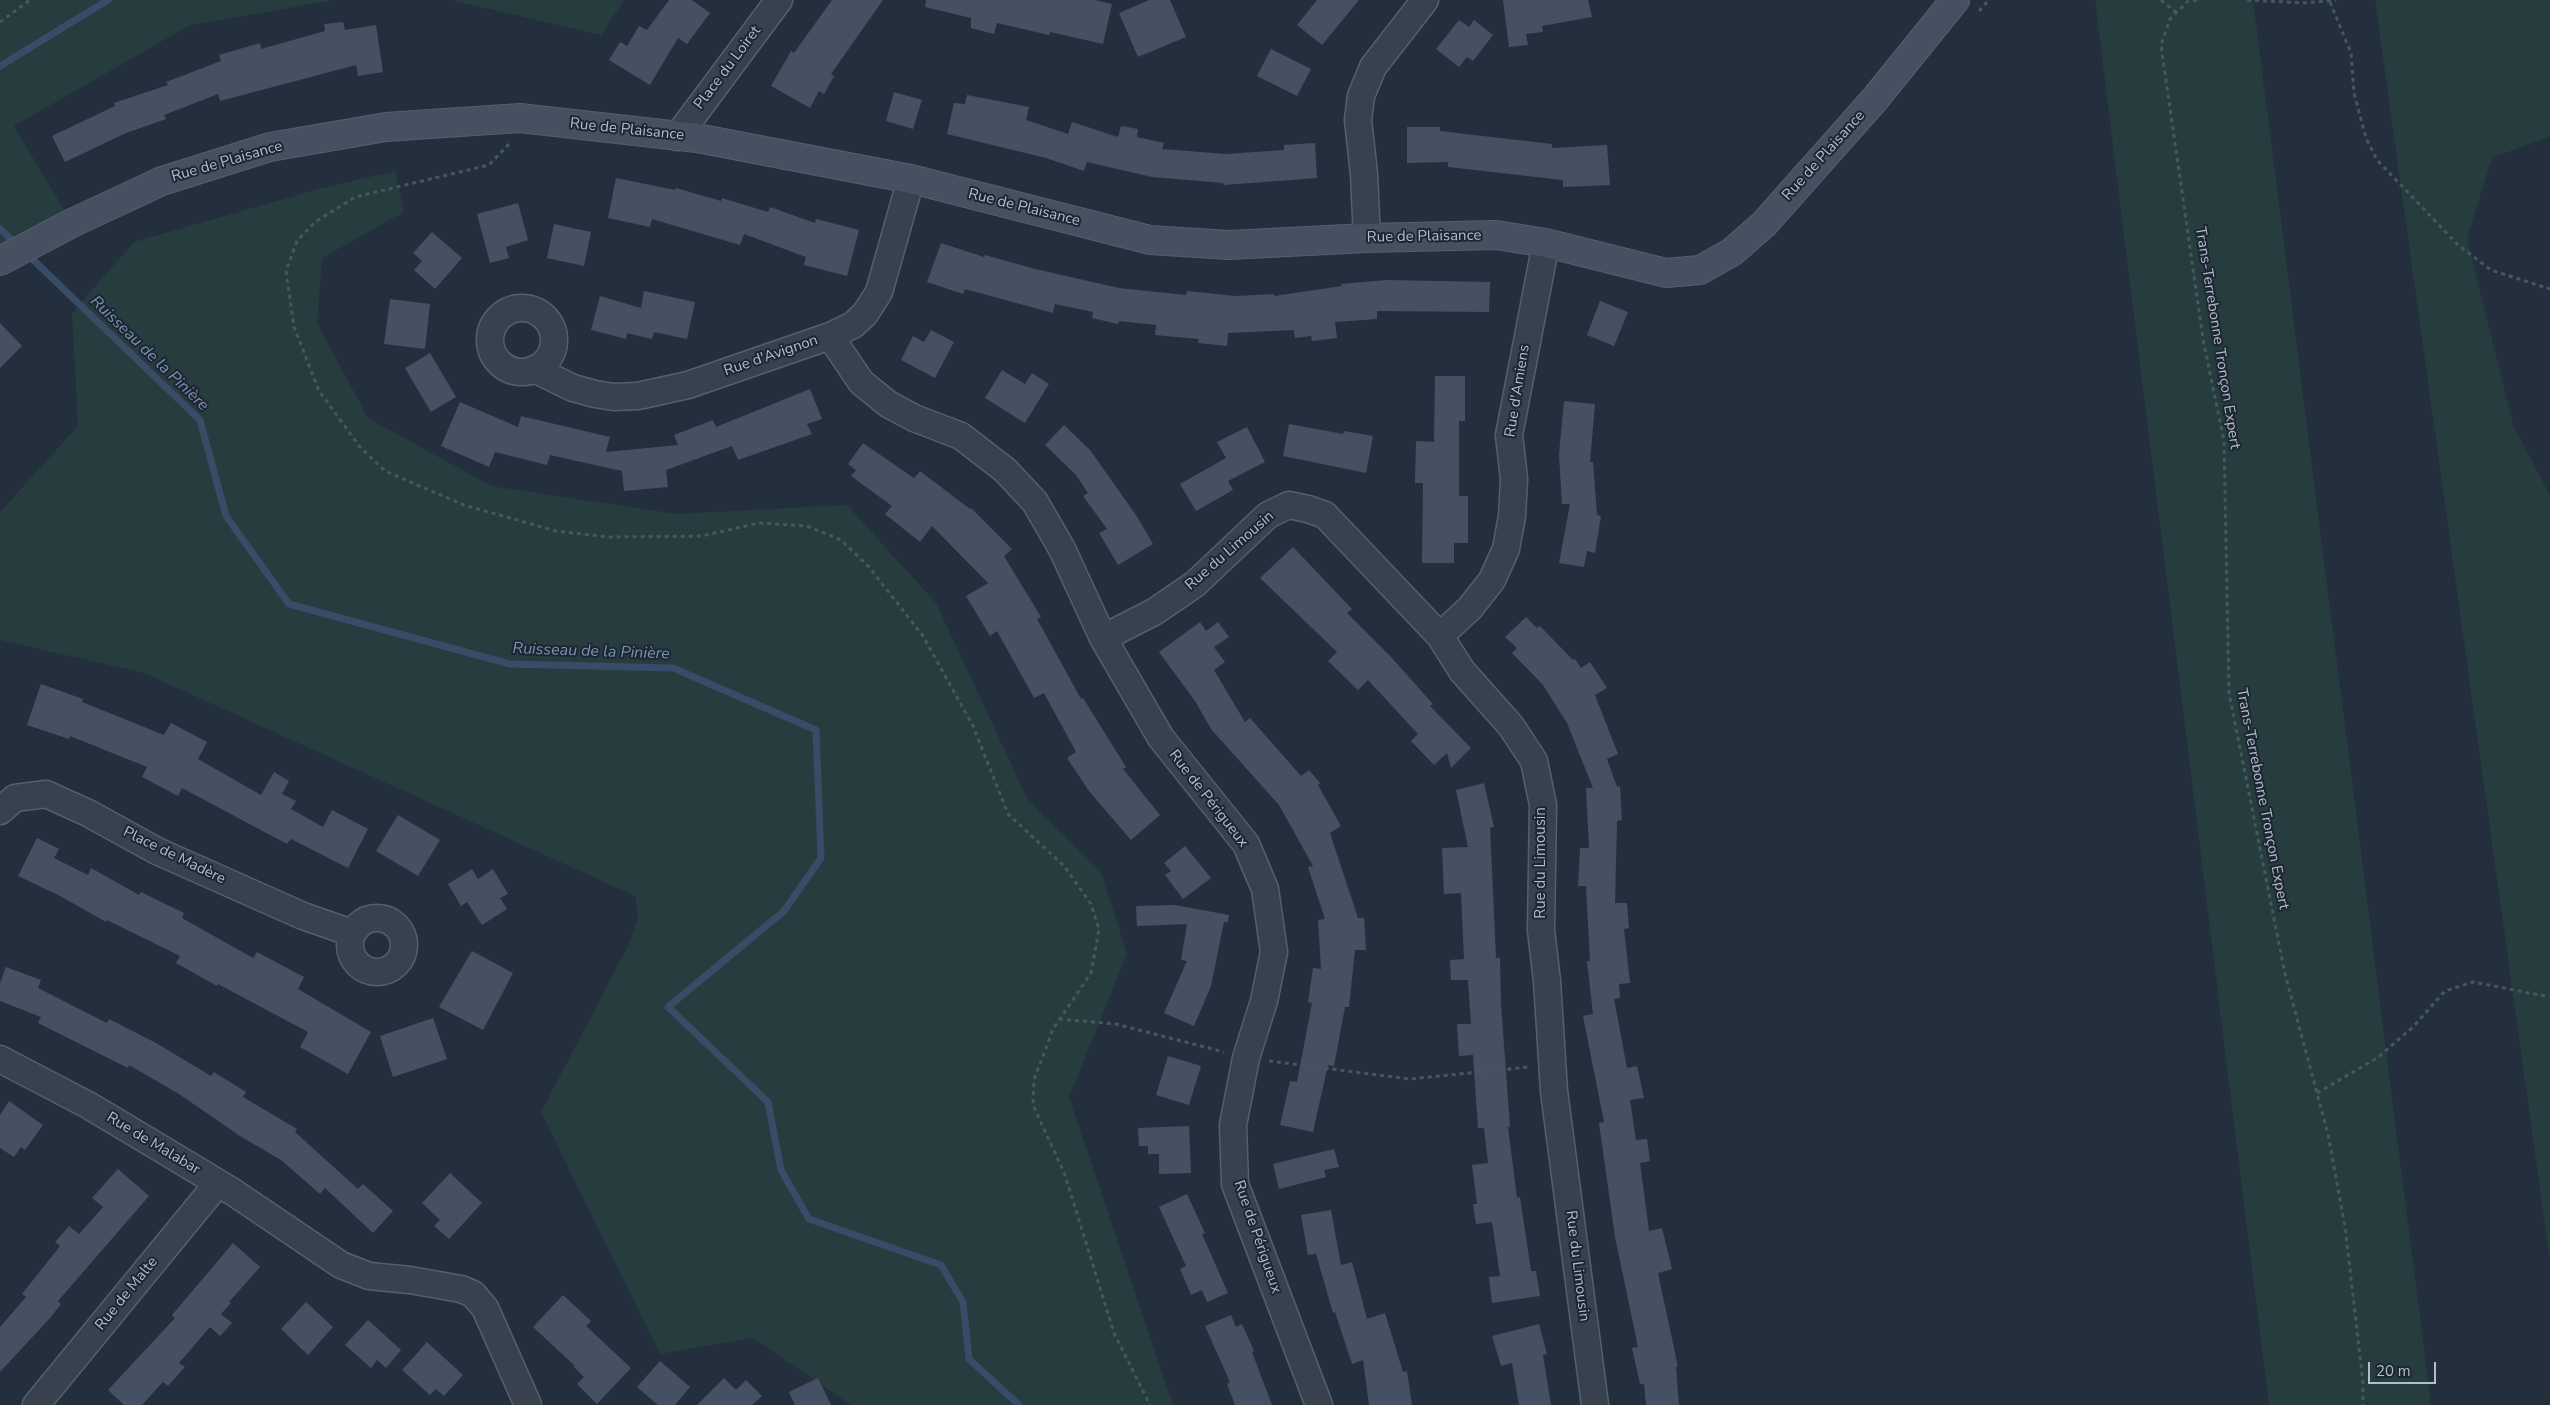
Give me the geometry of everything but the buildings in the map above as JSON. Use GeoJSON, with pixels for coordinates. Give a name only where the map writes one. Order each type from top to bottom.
{"type":"FeatureCollection","features":[{"type":"Feature","properties":{"kind":"street","name":"Place du Loiret"},"geometry":{"type":"LineString","coordinates":[[677,137],[779,0]]}},
{"type":"Feature","properties":{"kind":"street"},"geometry":{"type":"LineString","coordinates":[[1367,238],[1364,174],[1358,120],[1361,96],[1373,67],[1426,0]]}},
{"type":"Feature","properties":{"kind":"street","name":"Rue de Plaisance"},"geometry":{"type":"LineString","coordinates":[[4,259],[162,181],[270,147],[386,127],[520,118],[697,138],[911,179],[1150,240],[1229,245],[1367,238],[1496,235],[1546,243],[1666,273],[1700,270],[1732,252],[1764,224],[1862,114],[1955,0]]}},
{"type":"Feature","properties":{"kind":"street","name":"Rue d'Avignon"},"geometry":{"type":"LineString","coordinates":[[534,369],[573,388],[595,394],[614,397],[638,396],[688,385],[830,336],[853,325],[865,314],[879,292],[911,179]]}},
{"type":"Feature","properties":{"kind":"street","name":"Rue d'Amiens"},"geometry":{"type":"LineString","coordinates":[[1440,636],[1470,608],[1492,580],[1506,549],[1512,516],[1514,479],[1509,435],[1546,243]]}},
{"type":"Feature","properties":{"kind":"street","name":"Rue de Périgueux"},"geometry":{"type":"LineString","coordinates":[[830,336],[861,382],[888,404],[905,414],[961,436],[1005,470],[1035,502],[1062,549],[1103,638],[1161,738],[1246,844],[1265,889],[1274,952],[1264,1001],[1246,1058],[1233,1125],[1235,1184],[1319,1405]]}},
{"type":"Feature","properties":{"kind":"street","name":"Rue du Limousin"},"geometry":{"type":"LineString","coordinates":[[1103,638],[1154,612],[1195,584],[1268,515],[1289,505],[1325,515],[1440,636],[1462,671],[1511,726],[1534,761],[1543,805],[1541,930],[1552,1064],[1595,1405]]}},
{"type":"Feature","properties":{"kind":"street","name":"Place de Madère"},"geometry":{"type":"LineString","coordinates":[[0,811],[15,798],[46,794],[88,812],[157,851],[303,916],[352,933]]}},
{"type":"Feature","properties":{"kind":"street","name":"Rue de Malabar"},"geometry":{"type":"LineString","coordinates":[[0,1059],[88,1105],[218,1183],[341,1265],[369,1276],[410,1280],[460,1289],[473,1294],[484,1308],[528,1405]]}},
{"type":"Feature","properties":{"kind":"street","name":"Rue de Malte"},"geometry":{"type":"LineString","coordinates":[[36,1405],[218,1183]]}},
{"type":"Feature","properties":{"kind":"path"},"geometry":{"type":"LineString","coordinates":[[0,22],[30,0]]}},
{"type":"Feature","properties":{"kind":"path"},"geometry":{"type":"LineString","coordinates":[[2162,0],[2176,12],[2188,1],[2197,0]]}},
{"type":"Feature","properties":{"kind":"path"},"geometry":{"type":"LineString","coordinates":[[2247,0],[2306,3],[2336,0]]}},
{"type":"Feature","properties":{"kind":"path"},"geometry":{"type":"LineString","coordinates":[[2330,2],[2351,53],[2354,93],[2366,138],[2377,160],[2458,245],[2491,270],[2550,289]]}},
{"type":"Feature","properties":{"kind":"path","name":"Trans-Terrebonne Tronçon Expert"},"geometry":{"type":"LineString","coordinates":[[2176,12],[2170,19],[2161,45],[2203,339],[2224,441],[2229,693],[2285,974],[2328,1134],[2345,1227],[2363,1383],[2363,1405]]}},
{"type":"Feature","properties":{"kind":"path"},"geometry":{"type":"LineString","coordinates":[[520,118],[508,145],[489,165],[355,197],[315,222],[297,241],[286,271],[294,327],[320,392],[360,447],[385,471],[464,505],[556,531],[609,537],[702,536],[759,523],[807,526],[841,540],[869,567],[923,636],[973,726],[1008,814],[1064,866],[1091,904],[1099,929],[1091,973],[1053,1029],[1034,1080],[1033,1105],[1065,1175],[1114,1333],[1150,1405]]}},
{"type":"Feature","properties":{"kind":"path"},"geometry":{"type":"LineString","coordinates":[[2317,1093],[2377,1058],[2413,1027],[2445,991],[2473,982],[2550,997]]}},
{"type":"Feature","properties":{"kind":"path"},"geometry":{"type":"LineString","coordinates":[[1059,1019],[1116,1024],[1246,1058],[1410,1079],[1552,1064]]}},
{"type":"Feature","properties":{"kind":"green space"},"geometry":{"type":"Polygon","coordinates":[[[0,0],[335,0],[190,25],[14,126],[72,223],[0,262],[0,0]]]}},
{"type":"Feature","properties":{"kind":"green space"},"geometry":{"type":"Polygon","coordinates":[[[451,0],[624,0],[601,35],[451,0]]]}},
{"type":"Feature","properties":{"kind":"green space"},"geometry":{"type":"Polygon","coordinates":[[[2095,0],[2253,0],[2431,1405],[2269,1405],[2095,0]]]}},
{"type":"Feature","properties":{"kind":"green space"},"geometry":{"type":"Polygon","coordinates":[[[2375,0],[2550,0],[2550,136],[2492,158],[2467,238],[2513,425],[2550,495],[2550,1261],[2375,0]]]}},
{"type":"Feature","properties":{"kind":"green space"},"geometry":{"type":"Polygon","coordinates":[[[395,171],[404,212],[322,258],[317,323],[368,418],[491,486],[677,514],[847,505],[936,603],[1028,800],[1101,872],[1127,954],[1069,1097],[1173,1405],[851,1405],[753,1338],[660,1354],[541,1112],[629,944],[638,917],[635,896],[144,673],[0,640],[0,512],[78,426],[72,313],[134,242],[319,189],[395,171]]]}},
{"type":"Feature","properties":{"kind":"waterway","name":"Ruisseau de la Pinière"},"geometry":{"type":"LineString","coordinates":[[0,66],[108,0]]}},
{"type":"Feature","properties":{"kind":"waterway","name":"Ruisseau de la Pinière"},"geometry":{"type":"LineString","coordinates":[[0,229],[18,246]]}},
{"type":"Feature","properties":{"kind":"waterway","name":"Ruisseau de la Pinière"},"geometry":{"type":"LineString","coordinates":[[26,253],[200,420],[226,516],[289,604],[510,664],[673,668],[816,730],[821,858],[784,911],[668,1007],[768,1102],[781,1170],[809,1219],[941,1265],[963,1302],[969,1359],[1019,1405]]}}]}
